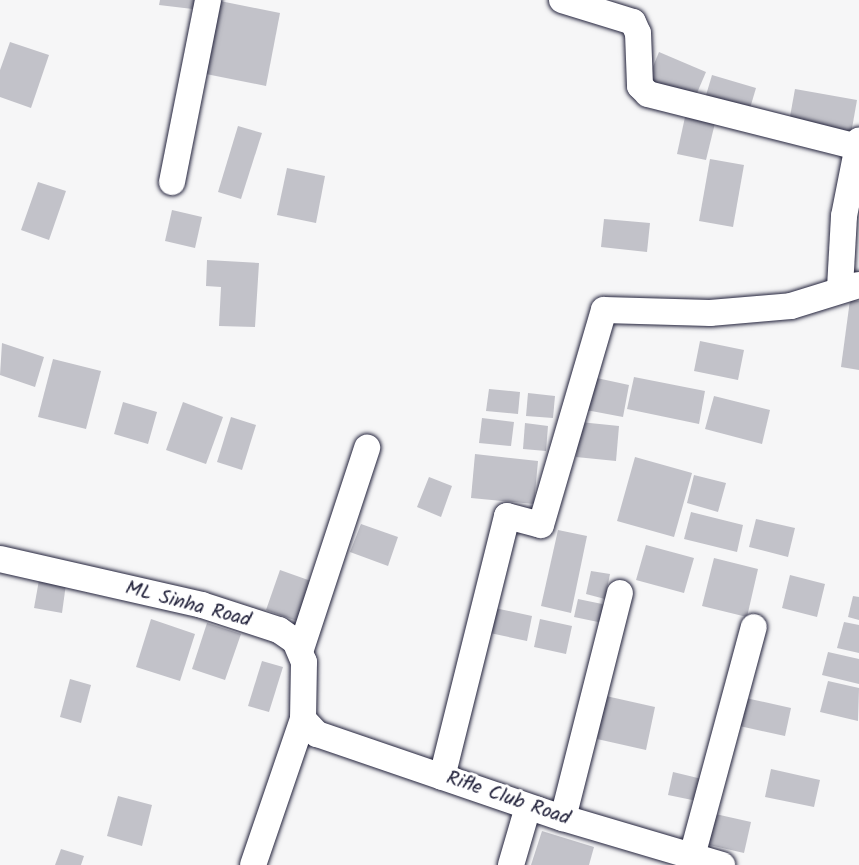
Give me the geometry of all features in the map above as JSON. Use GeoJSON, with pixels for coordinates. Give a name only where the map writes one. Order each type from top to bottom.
{"type":"FeatureCollection","features":[{"type":"Feature","properties":{"kind":"street"},"geometry":{"type":"LineString","coordinates":[[172,183],[208,0]]}},
{"type":"Feature","properties":{"kind":"street"},"geometry":{"type":"LineString","coordinates":[[442,777],[507,516],[541,525],[604,310],[710,313],[791,306],[824,298],[849,287],[844,216],[858,143],[648,94],[640,86],[638,33],[633,22],[562,0]]}},
{"type":"Feature","properties":{"kind":"street"},"geometry":{"type":"LineString","coordinates":[[253,865],[303,719],[301,649],[367,448]]}},
{"type":"Feature","properties":{"kind":"street","name":"ML Sinha Road"},"geometry":{"type":"LineString","coordinates":[[0,559],[202,605],[279,630],[301,649]]}},
{"type":"Feature","properties":{"kind":"street"},"geometry":{"type":"LineString","coordinates":[[563,818],[620,593]]}},
{"type":"Feature","properties":{"kind":"street"},"geometry":{"type":"LineString","coordinates":[[692,856],[754,627]]}},
{"type":"Feature","properties":{"kind":"street","name":"Rifle Club Road"},"geometry":{"type":"LineString","coordinates":[[303,719],[317,734],[528,807],[722,865]]}},
{"type":"Feature","properties":{"kind":"street"},"geometry":{"type":"LineString","coordinates":[[511,865],[528,807]]}},
{"type":"Feature","properties":{"kind":"building"},"geometry":{"type":"Polygon","coordinates":[[[160,0],[202,0],[201,10],[159,5],[160,0]]]}},
{"type":"Feature","properties":{"kind":"building"},"geometry":{"type":"Polygon","coordinates":[[[220,1],[280,13],[266,86],[206,74],[220,1]]]}},
{"type":"Feature","properties":{"kind":"building"},"geometry":{"type":"Polygon","coordinates":[[[10,42],[49,55],[31,108],[0,97],[0,70],[10,42]]]}},
{"type":"Feature","properties":{"kind":"building"},"geometry":{"type":"Polygon","coordinates":[[[659,52],[706,72],[694,100],[647,81],[659,52]]]}},
{"type":"Feature","properties":{"kind":"building"},"geometry":{"type":"Polygon","coordinates":[[[712,75],[756,88],[748,115],[704,102],[712,75]]]}},
{"type":"Feature","properties":{"kind":"building"},"geometry":{"type":"Polygon","coordinates":[[[795,89],[857,100],[851,134],[789,122],[795,89]]]}},
{"type":"Feature","properties":{"kind":"building"},"geometry":{"type":"Polygon","coordinates":[[[685,117],[715,123],[706,160],[677,154],[685,117]]]}},
{"type":"Feature","properties":{"kind":"building"},"geometry":{"type":"Polygon","coordinates":[[[238,126],[262,133],[241,199],[218,192],[238,126]]]}},
{"type":"Feature","properties":{"kind":"building"},"geometry":{"type":"Polygon","coordinates":[[[710,159],[744,165],[733,227],[699,221],[710,159]]]}},
{"type":"Feature","properties":{"kind":"building"},"geometry":{"type":"Polygon","coordinates":[[[287,168],[325,176],[316,223],[277,215],[287,168]]]}},
{"type":"Feature","properties":{"kind":"building"},"geometry":{"type":"Polygon","coordinates":[[[38,182],[66,191],[49,240],[21,230],[38,182]]]}},
{"type":"Feature","properties":{"kind":"building"},"geometry":{"type":"Polygon","coordinates":[[[172,210],[202,217],[195,248],[165,241],[172,210]]]}},
{"type":"Feature","properties":{"kind":"building"},"geometry":{"type":"Polygon","coordinates":[[[604,219],[650,223],[647,252],[601,247],[604,219]]]}},
{"type":"Feature","properties":{"kind":"building"},"geometry":{"type":"Polygon","coordinates":[[[207,260],[259,263],[255,327],[219,326],[221,287],[206,286],[207,260]]]}},
{"type":"Feature","properties":{"kind":"building"},"geometry":{"type":"Polygon","coordinates":[[[850,300],[859,301],[859,370],[841,367],[850,300]]]}},
{"type":"Feature","properties":{"kind":"building"},"geometry":{"type":"Polygon","coordinates":[[[700,341],[744,350],[738,380],[694,371],[700,341]]]}},
{"type":"Feature","properties":{"kind":"building"},"geometry":{"type":"Polygon","coordinates":[[[2,343],[44,357],[35,387],[0,375],[2,343]]]}},
{"type":"Feature","properties":{"kind":"building"},"geometry":{"type":"Polygon","coordinates":[[[53,359],[101,371],[86,429],[38,417],[53,359]]]}},
{"type":"Feature","properties":{"kind":"building"},"geometry":{"type":"Polygon","coordinates":[[[592,377],[629,385],[623,417],[586,410],[592,377]]]}},
{"type":"Feature","properties":{"kind":"building"},"geometry":{"type":"Polygon","coordinates":[[[634,377],[705,391],[699,424],[627,409],[634,377]]]}},
{"type":"Feature","properties":{"kind":"building"},"geometry":{"type":"Polygon","coordinates":[[[489,389],[520,392],[518,414],[486,411],[489,389]]]}},
{"type":"Feature","properties":{"kind":"building"},"geometry":{"type":"Polygon","coordinates":[[[528,393],[555,396],[553,418],[526,416],[528,393]]]}},
{"type":"Feature","properties":{"kind":"building"},"geometry":{"type":"Polygon","coordinates":[[[714,396],[770,410],[762,444],[705,429],[714,396]]]}},
{"type":"Feature","properties":{"kind":"building"},"geometry":{"type":"Polygon","coordinates":[[[123,402],[157,412],[148,444],[114,434],[123,402]]]}},
{"type":"Feature","properties":{"kind":"building"},"geometry":{"type":"Polygon","coordinates":[[[183,402],[223,417],[206,464],[166,450],[183,402]]]}},
{"type":"Feature","properties":{"kind":"building"},"geometry":{"type":"Polygon","coordinates":[[[231,417],[256,425],[242,470],[217,462],[231,417]]]}},
{"type":"Feature","properties":{"kind":"building"},"geometry":{"type":"Polygon","coordinates":[[[482,418],[514,422],[511,446],[479,443],[482,418]]]}},
{"type":"Feature","properties":{"kind":"building"},"geometry":{"type":"Polygon","coordinates":[[[580,422],[619,426],[616,461],[576,457],[580,422]]]}},
{"type":"Feature","properties":{"kind":"building"},"geometry":{"type":"Polygon","coordinates":[[[525,423],[548,426],[546,451],[523,449],[525,423]]]}},
{"type":"Feature","properties":{"kind":"building"},"geometry":{"type":"Polygon","coordinates":[[[475,454],[538,461],[534,504],[471,498],[475,454]]]}},
{"type":"Feature","properties":{"kind":"building"},"geometry":{"type":"Polygon","coordinates":[[[635,457],[692,473],[674,537],[617,521],[635,457]]]}},
{"type":"Feature","properties":{"kind":"building"},"geometry":{"type":"Polygon","coordinates":[[[694,475],[726,483],[718,512],[687,503],[694,475]]]}},
{"type":"Feature","properties":{"kind":"building"},"geometry":{"type":"Polygon","coordinates":[[[429,477],[452,486],[441,517],[417,507],[429,477]]]}},
{"type":"Feature","properties":{"kind":"building"},"geometry":{"type":"Polygon","coordinates":[[[691,512],[743,525],[737,552],[684,539],[691,512]]]}},
{"type":"Feature","properties":{"kind":"building"},"geometry":{"type":"Polygon","coordinates":[[[756,519],[795,528],[788,557],[749,547],[756,519]]]}},
{"type":"Feature","properties":{"kind":"building"},"geometry":{"type":"Polygon","coordinates":[[[361,524],[398,537],[388,566],[350,552],[361,524]]]}},
{"type":"Feature","properties":{"kind":"building"},"geometry":{"type":"Polygon","coordinates":[[[558,530],[587,536],[571,613],[541,606],[558,530]]]}},
{"type":"Feature","properties":{"kind":"building"},"geometry":{"type":"Polygon","coordinates":[[[646,545],[694,558],[684,593],[636,580],[646,545]]]}},
{"type":"Feature","properties":{"kind":"building"},"geometry":{"type":"Polygon","coordinates":[[[714,558],[758,569],[747,617],[702,606],[714,558]]]}},
{"type":"Feature","properties":{"kind":"building"},"geometry":{"type":"Polygon","coordinates":[[[280,570],[311,581],[297,621],[266,610],[280,570]]]}},
{"type":"Feature","properties":{"kind":"building"},"geometry":{"type":"Polygon","coordinates":[[[591,571],[610,574],[605,599],[586,594],[591,571]]]}},
{"type":"Feature","properties":{"kind":"building"},"geometry":{"type":"Polygon","coordinates":[[[790,575],[825,584],[817,617],[782,608],[790,575]]]}},
{"type":"Feature","properties":{"kind":"building"},"geometry":{"type":"Polygon","coordinates":[[[39,580],[66,584],[62,613],[34,608],[39,580]]]}},
{"type":"Feature","properties":{"kind":"building"},"geometry":{"type":"Polygon","coordinates":[[[853,596],[859,597],[859,620],[848,617],[853,596]]]}},
{"type":"Feature","properties":{"kind":"building"},"geometry":{"type":"Polygon","coordinates":[[[578,599],[607,605],[603,623],[574,617],[578,599]]]}},
{"type":"Feature","properties":{"kind":"building"},"geometry":{"type":"Polygon","coordinates":[[[490,607],[532,616],[527,641],[485,632],[490,607]]]}},
{"type":"Feature","properties":{"kind":"building"},"geometry":{"type":"Polygon","coordinates":[[[151,619],[195,634],[180,681],[136,667],[151,619]]]}},
{"type":"Feature","properties":{"kind":"building"},"geometry":{"type":"Polygon","coordinates":[[[540,619],[572,626],[566,654],[534,647],[540,619]]]}},
{"type":"Feature","properties":{"kind":"building"},"geometry":{"type":"Polygon","coordinates":[[[844,622],[859,625],[859,653],[837,648],[844,622]]]}},
{"type":"Feature","properties":{"kind":"building"},"geometry":{"type":"Polygon","coordinates":[[[207,623],[241,634],[225,680],[192,669],[207,623]]]}},
{"type":"Feature","properties":{"kind":"building"},"geometry":{"type":"Polygon","coordinates":[[[828,652],[859,659],[859,684],[822,675],[828,652]]]}},
{"type":"Feature","properties":{"kind":"building"},"geometry":{"type":"Polygon","coordinates":[[[262,661],[283,667],[269,712],[248,706],[262,661]]]}},
{"type":"Feature","properties":{"kind":"building"},"geometry":{"type":"Polygon","coordinates":[[[70,679],[91,685],[81,723],[60,717],[70,679]]]}},
{"type":"Feature","properties":{"kind":"building"},"geometry":{"type":"Polygon","coordinates":[[[828,681],[859,688],[858,721],[820,712],[828,681]]]}},
{"type":"Feature","properties":{"kind":"building"},"geometry":{"type":"Polygon","coordinates":[[[606,696],[655,707],[646,750],[597,739],[606,696]]]}},
{"type":"Feature","properties":{"kind":"building"},"geometry":{"type":"Polygon","coordinates":[[[741,697],[791,708],[785,736],[735,725],[741,697]]]}},
{"type":"Feature","properties":{"kind":"building"},"geometry":{"type":"Polygon","coordinates":[[[771,769],[820,780],[814,807],[765,797],[771,769]]]}},
{"type":"Feature","properties":{"kind":"building"},"geometry":{"type":"Polygon","coordinates":[[[673,772],[702,779],[697,801],[668,795],[673,772]]]}},
{"type":"Feature","properties":{"kind":"building"},"geometry":{"type":"Polygon","coordinates":[[[118,796],[152,805],[142,846],[107,836],[118,796]]]}},
{"type":"Feature","properties":{"kind":"building"},"geometry":{"type":"Polygon","coordinates":[[[711,813],[751,822],[744,853],[705,844],[711,813]]]}},
{"type":"Feature","properties":{"kind":"building"},"geometry":{"type":"Polygon","coordinates":[[[542,831],[594,847],[589,865],[531,865],[542,831]]]}},
{"type":"Feature","properties":{"kind":"building"},"geometry":{"type":"Polygon","coordinates":[[[61,849],[84,856],[81,865],[55,865],[61,849]]]}}]}
